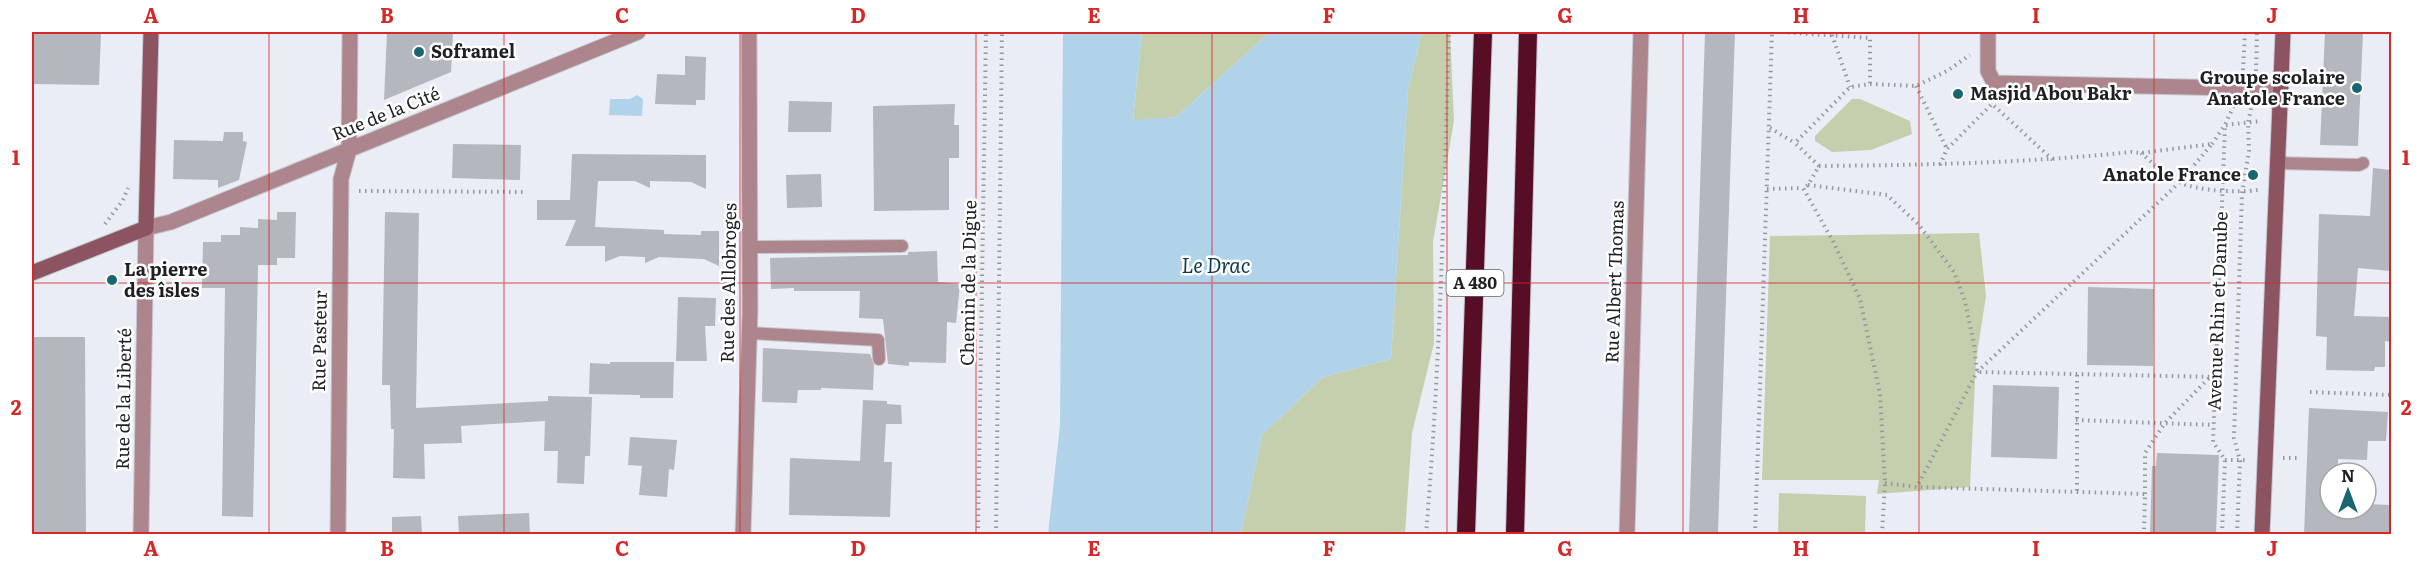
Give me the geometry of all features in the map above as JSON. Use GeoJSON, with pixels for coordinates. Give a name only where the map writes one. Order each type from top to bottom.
{"type":"FeatureCollection","features":[{"type":"Feature","properties":{"kind":"highway","name":"A 480"},"geometry":{"type":"LineString","coordinates":[[1466,534],[1483,32]]}},
{"type":"Feature","properties":{"kind":"highway","name":"A 480"},"geometry":{"type":"LineString","coordinates":[[1515,534],[1528,32]]}},
{"type":"Feature","properties":{"kind":"street"},"geometry":{"type":"LineString","coordinates":[[32,273],[147,228],[151,32]]}},
{"type":"Feature","properties":{"kind":"street","name":"Rue Pasteur"},"geometry":{"type":"LineString","coordinates":[[338,534],[341,179],[349,150],[350,32]]}},
{"type":"Feature","properties":{"kind":"street","name":"Rue de la Cité"},"geometry":{"type":"LineString","coordinates":[[147,228],[171,222],[638,32]]}},
{"type":"Feature","properties":{"kind":"street","name":"Rue des Allobroges"},"geometry":{"type":"LineString","coordinates":[[742,534],[749,333],[749,32]]}},
{"type":"Feature","properties":{"kind":"street","name":"Rue Albert Thomas"},"geometry":{"type":"LineString","coordinates":[[1627,534],[1641,32]]}},
{"type":"Feature","properties":{"kind":"street"},"geometry":{"type":"LineString","coordinates":[[2262,534],[2283,32]]}},
{"type":"Feature","properties":{"kind":"street"},"geometry":{"type":"LineString","coordinates":[[1988,37],[1988,71],[1994,83],[2281,89]]}},
{"type":"Feature","properties":{"kind":"street","name":"Rue de la Liberté"},"geometry":{"type":"LineString","coordinates":[[141,534],[147,228]]}},
{"type":"Feature","properties":{"kind":"lane"},"geometry":{"type":"LineString","coordinates":[[2277,163],[2360,165],[2363,163]]}},
{"type":"Feature","properties":{"kind":"lane"},"geometry":{"type":"LineString","coordinates":[[750,247],[902,246]]}},
{"type":"Feature","properties":{"kind":"lane"},"geometry":{"type":"LineString","coordinates":[[749,333],[878,340],[879,359]]}},
{"type":"Feature","properties":{"kind":"path","name":"Chemin de la Digue"},"geometry":{"type":"LineString","coordinates":[[978,534],[987,32]]}},
{"type":"Feature","properties":{"kind":"path"},"geometry":{"type":"LineString","coordinates":[[996,534],[1002,32]]}},
{"type":"Feature","properties":{"kind":"path"},"geometry":{"type":"LineString","coordinates":[[1426,534],[1439,357],[1449,32]]}},
{"type":"Feature","properties":{"kind":"path"},"geometry":{"type":"LineString","coordinates":[[1755,534],[1772,32]]}},
{"type":"Feature","properties":{"kind":"path"},"geometry":{"type":"LineString","coordinates":[[1782,32],[1870,38],[1870,84]]}},
{"type":"Feature","properties":{"kind":"path"},"geometry":{"type":"LineString","coordinates":[[1917,487],[1977,372],[2179,183],[2212,144],[2249,89],[2245,32]]}},
{"type":"Feature","properties":{"kind":"path","name":"Avenue Rhin et Danube"},"geometry":{"type":"LineString","coordinates":[[2237,534],[2240,461],[2234,438],[2242,193],[2249,151],[2249,89],[2257,32]]}},
{"type":"Feature","properties":{"kind":"path"},"geometry":{"type":"LineString","coordinates":[[1832,35],[1850,87]]}},
{"type":"Feature","properties":{"kind":"path"},"geometry":{"type":"LineString","coordinates":[[1795,143],[1850,87],[1870,84],[1916,86],[1947,71],[1988,37]]}},
{"type":"Feature","properties":{"kind":"path"},"geometry":{"type":"LineString","coordinates":[[1916,86],[1947,149]]}},
{"type":"Feature","properties":{"kind":"path"},"geometry":{"type":"LineString","coordinates":[[1940,165],[1947,149],[1992,104],[2054,160]]}},
{"type":"Feature","properties":{"kind":"path"},"geometry":{"type":"LineString","coordinates":[[2225,125],[2262,121]]}},
{"type":"Feature","properties":{"kind":"path"},"geometry":{"type":"LineString","coordinates":[[2222,534],[2225,460],[2213,442],[2225,125]]}},
{"type":"Feature","properties":{"kind":"path"},"geometry":{"type":"LineString","coordinates":[[1769,128],[1795,143],[1819,166],[1940,165],[2054,160],[2141,153],[2212,144]]}},
{"type":"Feature","properties":{"kind":"path"},"geometry":{"type":"LineString","coordinates":[[2141,153],[2179,183],[2223,192],[2242,193],[2259,190]]}},
{"type":"Feature","properties":{"kind":"path"},"geometry":{"type":"LineString","coordinates":[[1767,189],[1803,188],[1808,185],[1819,166]]}},
{"type":"Feature","properties":{"kind":"path"},"geometry":{"type":"LineString","coordinates":[[359,183],[359,191],[526,192]]}},
{"type":"Feature","properties":{"kind":"path"},"geometry":{"type":"LineString","coordinates":[[1808,185],[1887,195],[1919,225],[1954,272],[1965,301],[1977,372]]}},
{"type":"Feature","properties":{"kind":"path"},"geometry":{"type":"LineString","coordinates":[[102,228],[113,216],[129,186]]}},
{"type":"Feature","properties":{"kind":"path"},"geometry":{"type":"LineString","coordinates":[[1803,188],[1834,243],[1860,299],[1880,394],[1884,483],[1882,534]]}},
{"type":"Feature","properties":{"kind":"path"},"geometry":{"type":"LineString","coordinates":[[1977,372],[2216,377]]}},
{"type":"Feature","properties":{"kind":"path"},"geometry":{"type":"LineString","coordinates":[[2077,375],[2078,492]]}},
{"type":"Feature","properties":{"kind":"path"},"geometry":{"type":"LineString","coordinates":[[2144,534],[2145,453],[2165,423],[2209,377]]}},
{"type":"Feature","properties":{"kind":"path"},"geometry":{"type":"LineString","coordinates":[[2310,392],[2391,395]]}},
{"type":"Feature","properties":{"kind":"path"},"geometry":{"type":"LineString","coordinates":[[2076,420],[2214,425]]}},
{"type":"Feature","properties":{"kind":"path"},"geometry":{"type":"LineString","coordinates":[[1884,483],[1917,487],[2145,494]]}},
{"type":"Feature","properties":{"kind":"green space"},"geometry":{"type":"Polygon","coordinates":[[[1142,32],[1270,32],[1176,117],[1133,121],[1142,32]]]}},
{"type":"Feature","properties":{"kind":"green space"},"geometry":{"type":"Polygon","coordinates":[[[1422,32],[1450,32],[1454,121],[1433,242],[1434,343],[1412,433],[1405,534],[1241,534],[1262,435],[1323,377],[1391,359],[1408,90],[1422,32]]]}},
{"type":"Feature","properties":{"kind":"green space"},"geometry":{"type":"Polygon","coordinates":[[[1852,99],[1860,99],[1910,121],[1912,134],[1871,150],[1832,152],[1815,141],[1815,136],[1852,99]]]}},
{"type":"Feature","properties":{"kind":"green space"},"geometry":{"type":"Polygon","coordinates":[[[1979,233],[1986,296],[1976,360],[1970,487],[1877,494],[1879,480],[1762,480],[1770,236],[1979,233]]]}},
{"type":"Feature","properties":{"kind":"green space"},"geometry":{"type":"Polygon","coordinates":[[[1779,493],[1866,496],[1865,534],[1778,534],[1779,493]]]}},
{"type":"Feature","properties":{"kind":"water","name":"Le Drac"},"geometry":{"type":"Polygon","coordinates":[[[1063,32],[1142,32],[1133,120],[1176,117],[1270,32],[1422,32],[1408,90],[1391,359],[1323,377],[1262,435],[1241,534],[1048,534],[1060,425],[1063,32]]]}},
{"type":"Feature","properties":{"kind":"water"},"geometry":{"type":"Polygon","coordinates":[[[637,95],[643,99],[642,116],[609,115],[610,99],[630,99],[637,95]]]}},
{"type":"Feature","properties":{"kind":"building"},"geometry":{"type":"Polygon","coordinates":[[[33,32],[101,32],[99,85],[32,84],[33,32]]]}},
{"type":"Feature","properties":{"kind":"building","name":"Soframel"},"geometry":{"type":"Polygon","coordinates":[[[387,32],[453,32],[451,72],[384,100],[387,32]]]}},
{"type":"Feature","properties":{"kind":"building"},"geometry":{"type":"Polygon","coordinates":[[[1705,32],[1735,32],[1718,533],[1689,532],[1705,32]]]}},
{"type":"Feature","properties":{"kind":"building"},"geometry":{"type":"Polygon","coordinates":[[[2325,32],[2363,32],[2358,146],[2320,145],[2325,32]]]}},
{"type":"Feature","properties":{"kind":"building"},"geometry":{"type":"Polygon","coordinates":[[[685,56],[706,57],[705,100],[696,100],[696,105],[655,104],[657,74],[685,75],[685,56]]]}},
{"type":"Feature","properties":{"kind":"building"},"geometry":{"type":"Polygon","coordinates":[[[789,101],[832,102],[831,132],[788,132],[789,101]]]}},
{"type":"Feature","properties":{"kind":"building"},"geometry":{"type":"Polygon","coordinates":[[[955,104],[954,125],[959,125],[959,158],[949,158],[949,210],[874,211],[873,106],[955,104]]]}},
{"type":"Feature","properties":{"kind":"building"},"geometry":{"type":"Polygon","coordinates":[[[224,132],[243,132],[243,141],[247,142],[239,180],[218,188],[218,180],[173,179],[174,140],[223,141],[224,132]]]}},
{"type":"Feature","properties":{"kind":"building"},"geometry":{"type":"Polygon","coordinates":[[[453,144],[521,145],[520,180],[452,178],[453,144]]]}},
{"type":"Feature","properties":{"kind":"building"},"geometry":{"type":"Polygon","coordinates":[[[572,154],[706,155],[706,189],[691,182],[650,181],[650,188],[635,181],[598,181],[595,227],[664,230],[664,234],[701,235],[701,231],[719,231],[719,266],[704,259],[659,257],[645,263],[645,257],[620,256],[605,262],[605,246],[565,246],[576,220],[537,220],[537,200],[570,200],[572,154]]]}},
{"type":"Feature","properties":{"kind":"building"},"geometry":{"type":"Polygon","coordinates":[[[2373,168],[2391,170],[2391,271],[2358,268],[2354,316],[2391,317],[2391,342],[2385,341],[2385,367],[2375,367],[2374,371],[2326,370],[2327,337],[2316,336],[2319,214],[2370,216],[2373,168]]]}},
{"type":"Feature","properties":{"kind":"building"},"geometry":{"type":"Polygon","coordinates":[[[821,174],[822,207],[787,208],[786,175],[821,174]]]}},
{"type":"Feature","properties":{"kind":"building"},"geometry":{"type":"Polygon","coordinates":[[[277,212],[296,212],[295,258],[277,258],[277,265],[258,265],[253,517],[222,516],[225,288],[202,288],[203,242],[221,242],[221,235],[240,235],[240,227],[258,228],[258,219],[277,220],[277,212]]]}},
{"type":"Feature","properties":{"kind":"building"},"geometry":{"type":"Polygon","coordinates":[[[385,212],[419,213],[416,408],[548,401],[548,396],[592,397],[590,456],[585,456],[584,484],[557,483],[558,451],[544,451],[545,421],[461,426],[462,443],[424,444],[425,479],[393,478],[394,429],[391,429],[390,385],[382,385],[385,212]]]}},
{"type":"Feature","properties":{"kind":"building"},"geometry":{"type":"Polygon","coordinates":[[[937,251],[938,282],[960,284],[956,323],[947,322],[946,363],[909,362],[909,366],[888,364],[883,319],[859,318],[860,291],[771,289],[770,258],[908,255],[908,252],[937,251]]]}},
{"type":"Feature","properties":{"kind":"building"},"geometry":{"type":"Polygon","coordinates":[[[2088,287],[2154,289],[2153,366],[2087,365],[2088,287]]]}},
{"type":"Feature","properties":{"kind":"building"},"geometry":{"type":"Polygon","coordinates":[[[678,297],[716,298],[715,326],[705,326],[707,361],[676,361],[678,297]]]}},
{"type":"Feature","properties":{"kind":"building"},"geometry":{"type":"Polygon","coordinates":[[[32,337],[85,337],[86,534],[32,534],[32,337]]]}},
{"type":"Feature","properties":{"kind":"building"},"geometry":{"type":"Polygon","coordinates":[[[763,348],[870,354],[874,365],[873,390],[821,388],[821,390],[798,390],[797,403],[762,402],[763,348]]]}},
{"type":"Feature","properties":{"kind":"building"},"geometry":{"type":"Polygon","coordinates":[[[610,362],[674,362],[673,398],[589,394],[590,363],[610,364],[610,362]]]}},
{"type":"Feature","properties":{"kind":"building"},"geometry":{"type":"Polygon","coordinates":[[[1993,385],[2059,387],[2057,459],[1991,457],[1993,385]]]}},
{"type":"Feature","properties":{"kind":"building"},"geometry":{"type":"Polygon","coordinates":[[[863,400],[887,401],[887,404],[901,405],[902,424],[886,424],[884,462],[892,462],[890,517],[789,515],[790,458],[860,461],[863,400]]]}},
{"type":"Feature","properties":{"kind":"building"},"geometry":{"type":"Polygon","coordinates":[[[2309,408],[2388,412],[2386,441],[2368,441],[2367,460],[2318,461],[2318,521],[2378,521],[2378,504],[2391,505],[2391,534],[2304,534],[2309,408]]]}},
{"type":"Feature","properties":{"kind":"building"},"geometry":{"type":"Polygon","coordinates":[[[630,437],[677,440],[674,470],[669,469],[667,497],[639,495],[642,466],[628,465],[630,437]]]}},
{"type":"Feature","properties":{"kind":"building"},"geometry":{"type":"Polygon","coordinates":[[[2157,453],[2219,455],[2216,534],[2150,534],[2152,466],[2156,466],[2157,453]]]}},
{"type":"Feature","properties":{"kind":"building"},"geometry":{"type":"Polygon","coordinates":[[[529,513],[530,534],[459,534],[458,516],[529,513]]]}},
{"type":"Feature","properties":{"kind":"building"},"geometry":{"type":"Polygon","coordinates":[[[421,516],[422,534],[392,534],[392,517],[421,516]]]}},
{"type":"Feature","properties":{"kind":"place","name":"Soframel"},"geometry":{"type":"Point","coordinates":[419,52]}},
{"type":"Feature","properties":{"kind":"place","name":"Groupe scolaire Anatole France"},"geometry":{"type":"Point","coordinates":[2357,88]}},
{"type":"Feature","properties":{"kind":"place","name":"Masjid Abou Bakr"},"geometry":{"type":"Point","coordinates":[1958,94]}},
{"type":"Feature","properties":{"kind":"place","name":"Anatole France"},"geometry":{"type":"Point","coordinates":[2253,175]}},
{"type":"Feature","properties":{"kind":"place","name":"La pierre des îsles"},"geometry":{"type":"Point","coordinates":[112,280]}}]}
